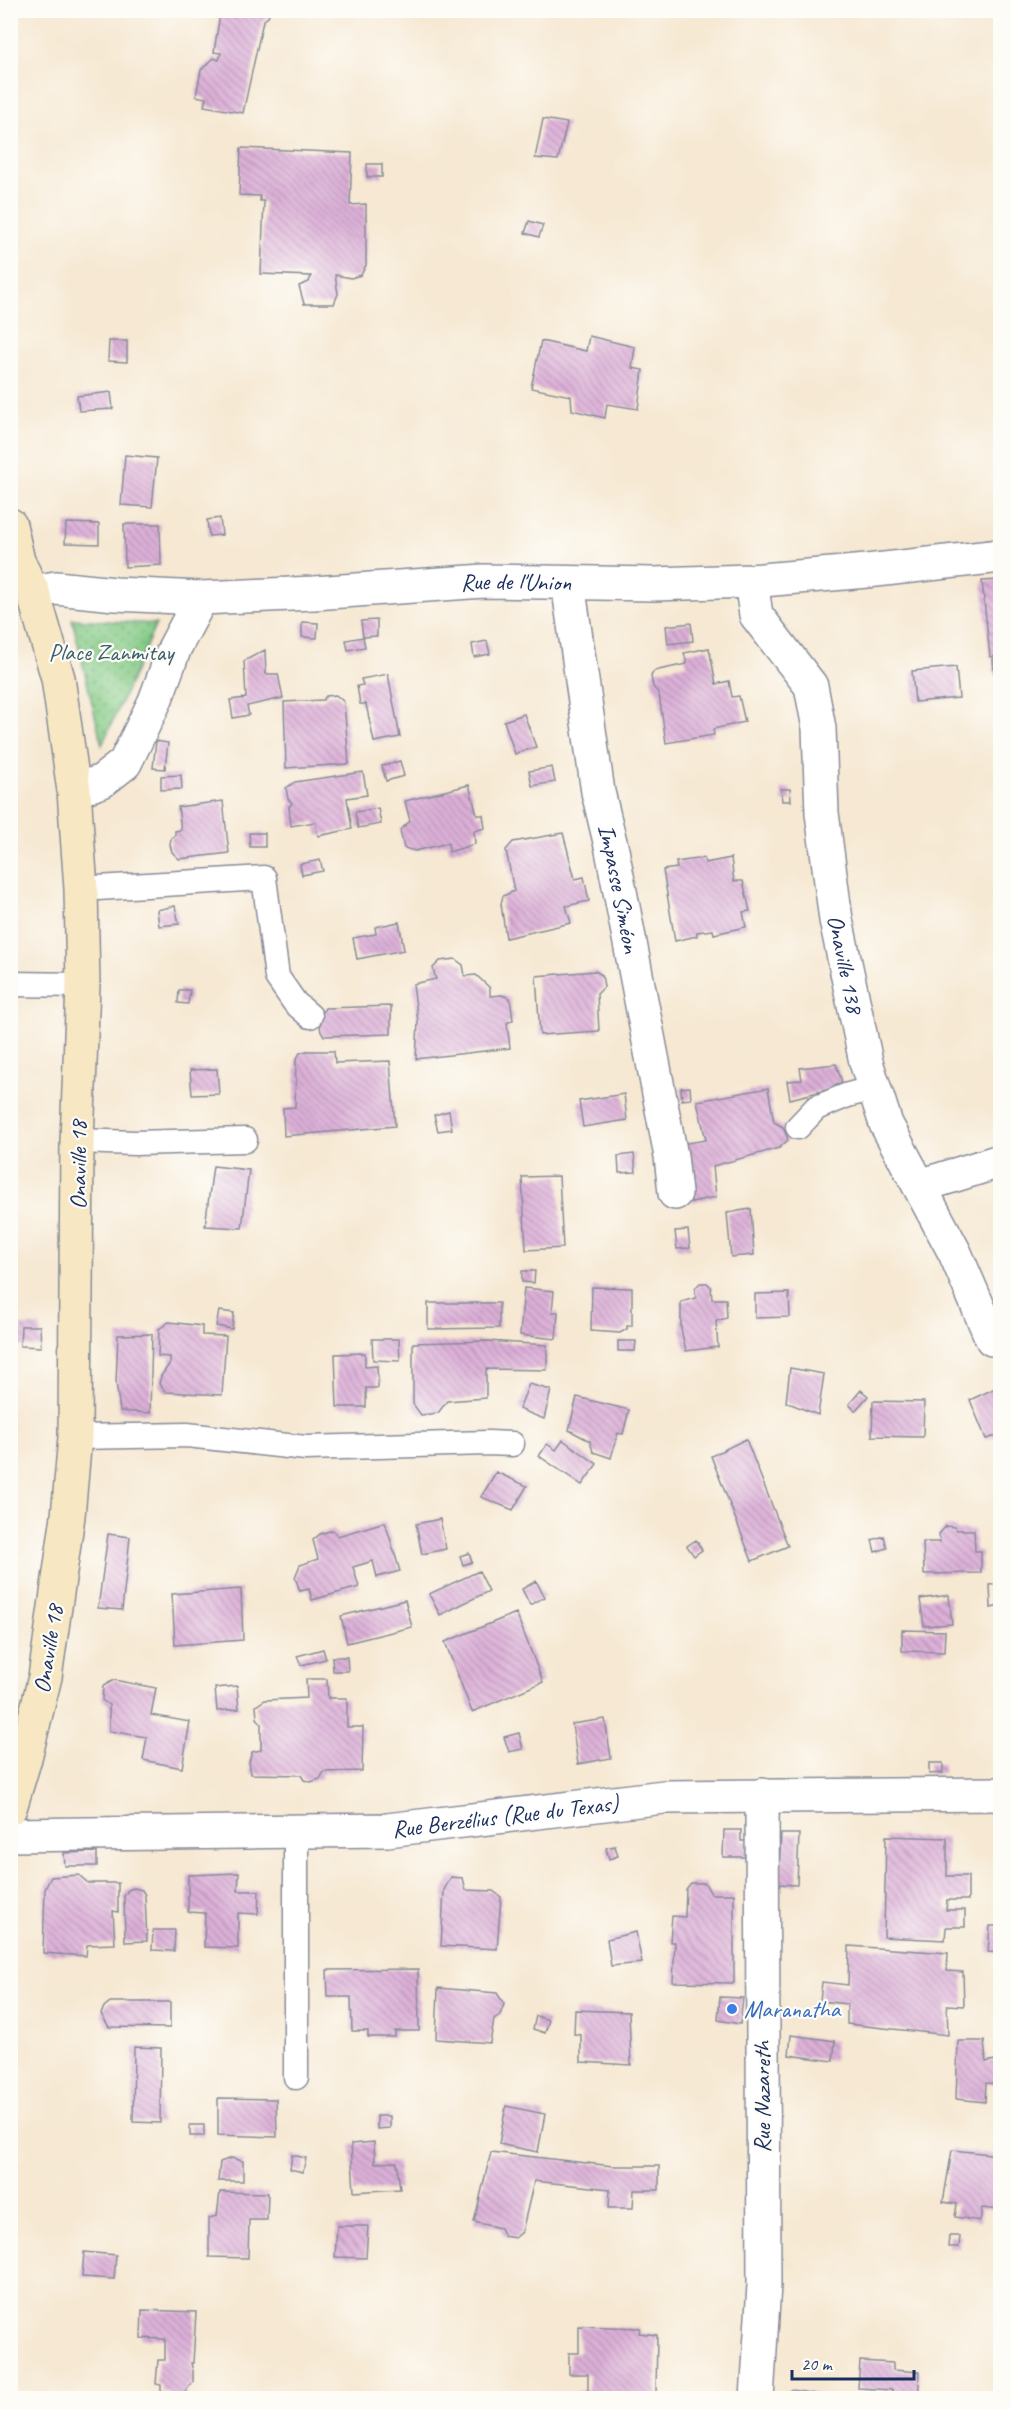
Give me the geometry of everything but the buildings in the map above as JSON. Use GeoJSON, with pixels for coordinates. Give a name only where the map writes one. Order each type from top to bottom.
{"type":"FeatureCollection","features":[{"type":"Feature","properties":{"kind":"street","name":"Onaville 18"},"geometry":{"type":"LineString","coordinates":[[10,525],[14,561],[33,592],[58,678],[74,790],[81,889],[82,985],[77,1141],[75,1437],[68,1516],[45,1677],[26,1758],[10,1808]]}},
{"type":"Feature","properties":{"kind":"street","name":"Rue de l'Union"},"geometry":{"type":"LineString","coordinates":[[33,592],[56,588],[115,594],[201,598],[314,594],[484,581],[653,584],[751,581],[1000,556]]}},
{"type":"Feature","properties":{"kind":"street","name":"Onaville 138"},"geometry":{"type":"LineString","coordinates":[[751,581],[756,615],[811,686],[819,728],[822,813],[836,920],[866,1062],[886,1124],[955,1252],[996,1339]]}},
{"type":"Feature","properties":{"kind":"street","name":"Impasse Siméon"},"geometry":{"type":"LineString","coordinates":[[568,583],[598,792],[612,850],[652,1057],[671,1156],[675,1193]]}},
{"type":"Feature","properties":{"kind":"street"},"geometry":{"type":"LineString","coordinates":[[74,790],[102,781],[125,763],[155,701],[176,647],[201,598]]}},
{"type":"Feature","properties":{"kind":"street"},"geometry":{"type":"LineString","coordinates":[[920,1186],[1000,1161]]}},
{"type":"Feature","properties":{"kind":"street","name":"Rue Berzélius (Rue du Texas)"},"geometry":{"type":"LineString","coordinates":[[10,1835],[387,1830],[664,1797],[1000,1794]]}},
{"type":"Feature","properties":{"kind":"street","name":"Rue Nazareth"},"geometry":{"type":"LineString","coordinates":[[757,2398],[764,2285],[762,1795]]}},
{"type":"Feature","properties":{"kind":"lane"},"geometry":{"type":"LineString","coordinates":[[81,889],[264,878],[277,977],[295,1003],[310,1016]]}},
{"type":"Feature","properties":{"kind":"lane"},"geometry":{"type":"LineString","coordinates":[[10,984],[82,985]]}},
{"type":"Feature","properties":{"kind":"lane"},"geometry":{"type":"LineString","coordinates":[[798,1127],[816,1108],[848,1095],[875,1088]]}},
{"type":"Feature","properties":{"kind":"lane"},"geometry":{"type":"LineString","coordinates":[[77,1141],[135,1143],[245,1140]]}},
{"type":"Feature","properties":{"kind":"lane"},"geometry":{"type":"LineString","coordinates":[[75,1437],[187,1435],[306,1448],[512,1444]]}},
{"type":"Feature","properties":{"kind":"lane"},"geometry":{"type":"LineString","coordinates":[[296,1832],[296,2077]]}},
{"type":"Feature","properties":{"kind":"green space","name":"Place Zanmitay"},"geometry":{"type":"Polygon","coordinates":[[[72,619],[156,624],[102,745],[72,619]]]}},
{"type":"Feature","properties":{"kind":"place","name":"Maranatha"},"geometry":{"type":"Point","coordinates":[732,2009]}}]}
